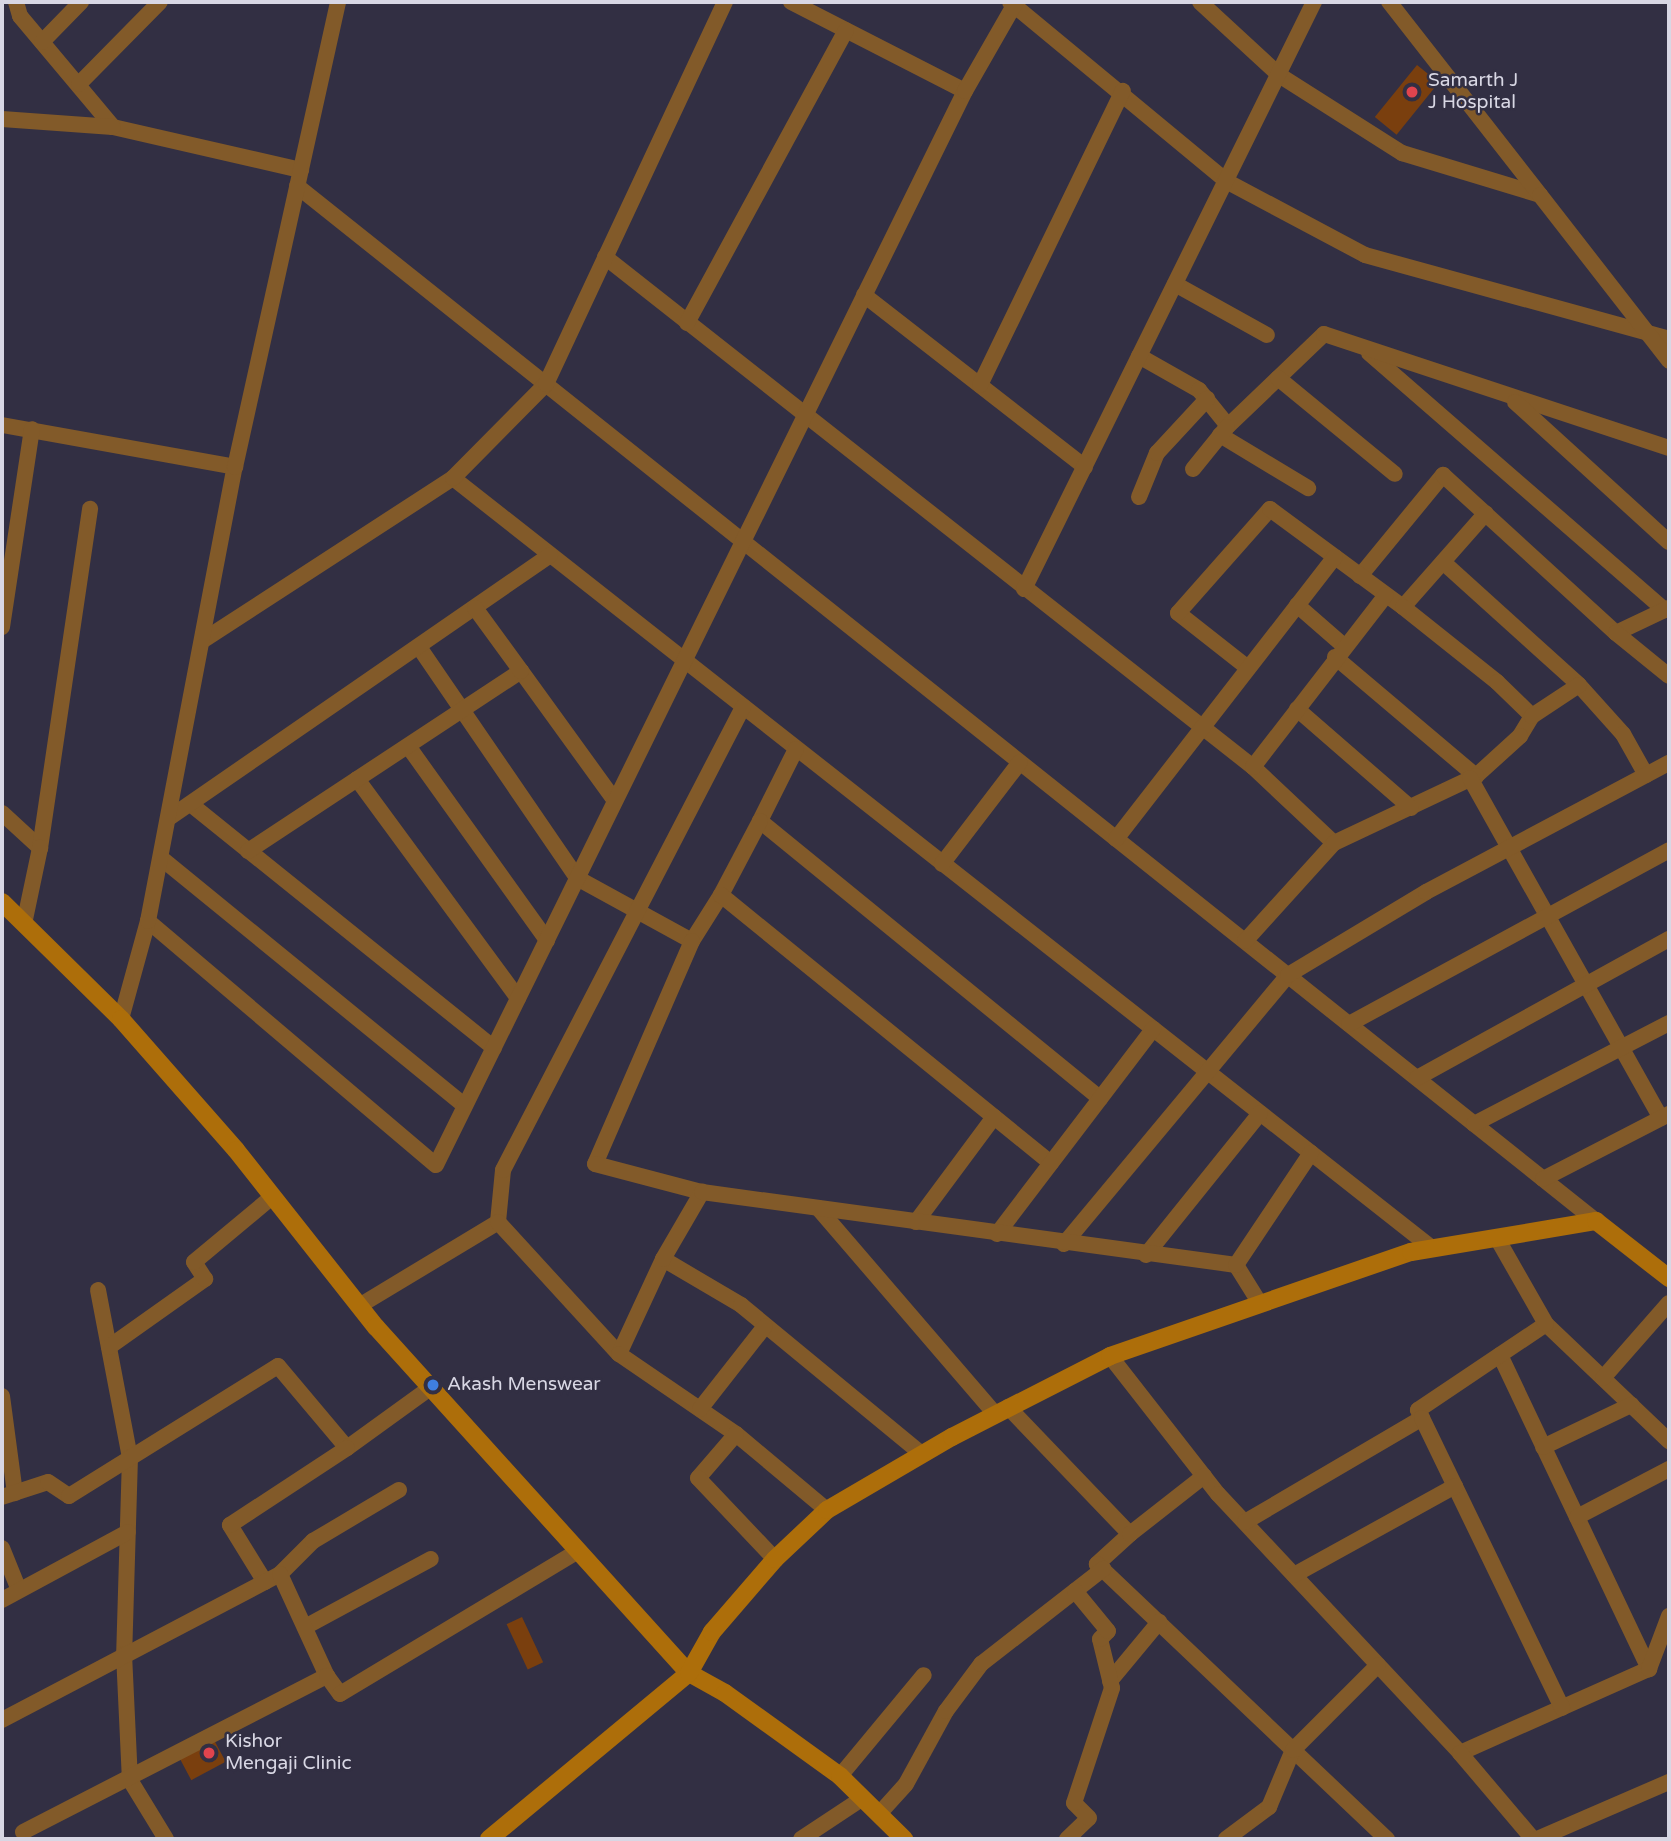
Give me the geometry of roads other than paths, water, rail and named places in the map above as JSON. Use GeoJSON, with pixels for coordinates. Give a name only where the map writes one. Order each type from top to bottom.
{"type":"FeatureCollection","features":[{"type":"Feature","properties":{"kind":"street"},"geometry":{"type":"LineString","coordinates":[[16,2],[20,16],[113,127]]}},
{"type":"Feature","properties":{"kind":"street"},"geometry":{"type":"LineString","coordinates":[[42,42],[81,2]]}},
{"type":"Feature","properties":{"kind":"street"},"geometry":{"type":"LineString","coordinates":[[79,84],[160,2]]}},
{"type":"Feature","properties":{"kind":"street"},"geometry":{"type":"LineString","coordinates":[[121,1019],[148,921],[235,467],[338,2]]}},
{"type":"Feature","properties":{"kind":"street"},"geometry":{"type":"LineString","coordinates":[[202,641],[453,478],[546,384],[725,2]]}},
{"type":"Feature","properties":{"kind":"street"},"geometry":{"type":"LineString","coordinates":[[791,2],[965,92]]}},
{"type":"Feature","properties":{"kind":"street"},"geometry":{"type":"LineString","coordinates":[[1200,2],[1279,75],[1402,153],[1540,195]]}},
{"type":"Feature","properties":{"kind":"street"},"geometry":{"type":"LineString","coordinates":[[1024,589],[1314,2]]}},
{"type":"Feature","properties":{"kind":"street"},"geometry":{"type":"LineString","coordinates":[[1389,2],[1669,361]]}},
{"type":"Feature","properties":{"kind":"street"},"geometry":{"type":"LineString","coordinates":[[148,921],[436,1166],[864,295],[965,92],[1014,3],[1123,91],[1226,181],[1365,255],[1669,339]]}},
{"type":"Feature","properties":{"kind":"street"},"geometry":{"type":"LineString","coordinates":[[687,323],[846,30]]}},
{"type":"Feature","properties":{"kind":"street"},"geometry":{"type":"LineString","coordinates":[[979,385],[1123,91]]}},
{"type":"Feature","properties":{"kind":"street"},"geometry":{"type":"LineString","coordinates":[[2,119],[113,127],[299,178],[546,384],[1669,1278]]}},
{"type":"Feature","properties":{"kind":"street"},"geometry":{"type":"LineString","coordinates":[[605,257],[804,418],[1253,766],[1334,843]]}},
{"type":"Feature","properties":{"kind":"street"},"geometry":{"type":"LineString","coordinates":[[1175,284],[1267,335]]}},
{"type":"Feature","properties":{"kind":"street"},"geometry":{"type":"LineString","coordinates":[[864,295],[1085,467]]}},
{"type":"Feature","properties":{"kind":"street"},"geometry":{"type":"LineString","coordinates":[[1193,469],[1224,431],[1324,334],[1669,448]]}},
{"type":"Feature","properties":{"kind":"street"},"geometry":{"type":"LineString","coordinates":[[1362,346],[1667,609],[1616,633]]}},
{"type":"Feature","properties":{"kind":"street"},"geometry":{"type":"LineString","coordinates":[[1139,356],[1199,390],[1207,399],[1224,431],[1308,488]]}},
{"type":"Feature","properties":{"kind":"street"},"geometry":{"type":"LineString","coordinates":[[1278,378],[1395,474]]}},
{"type":"Feature","properties":{"kind":"street"},"geometry":{"type":"LineString","coordinates":[[1511,398],[1669,542]]}},
{"type":"Feature","properties":{"kind":"street"},"geometry":{"type":"LineString","coordinates":[[1139,497],[1157,453],[1207,399]]}},
{"type":"Feature","properties":{"kind":"street"},"geometry":{"type":"LineString","coordinates":[[2,425],[235,467]]}},
{"type":"Feature","properties":{"kind":"street"},"geometry":{"type":"LineString","coordinates":[[2,627],[32,429]]}},
{"type":"Feature","properties":{"kind":"street"},"geometry":{"type":"LineString","coordinates":[[1360,576],[1443,475],[1616,633],[1669,676]]}},
{"type":"Feature","properties":{"kind":"street"},"geometry":{"type":"LineString","coordinates":[[453,478],[1432,1248]]}},
{"type":"Feature","properties":{"kind":"street"},"geometry":{"type":"LineString","coordinates":[[24,924],[40,848],[90,509]]}},
{"type":"Feature","properties":{"kind":"street"},"geometry":{"type":"LineString","coordinates":[[1248,668],[1178,613],[1270,509],[1403,607],[1497,682],[1532,716]]}},
{"type":"Feature","properties":{"kind":"street"},"geometry":{"type":"LineString","coordinates":[[1403,607],[1486,513]]}},
{"type":"Feature","properties":{"kind":"street"},"geometry":{"type":"LineString","coordinates":[[169,818],[192,806],[550,555]]}},
{"type":"Feature","properties":{"kind":"street"},"geometry":{"type":"LineString","coordinates":[[1116,839],[1335,557]]}},
{"type":"Feature","properties":{"kind":"street"},"geometry":{"type":"LineString","coordinates":[[1443,562],[1578,685],[1623,734],[1646,775]]}},
{"type":"Feature","properties":{"kind":"street"},"geometry":{"type":"LineString","coordinates":[[1253,766],[1386,594]]}},
{"type":"Feature","properties":{"kind":"street"},"geometry":{"type":"LineString","coordinates":[[1297,606],[1340,652],[1473,777],[1620,1048],[1665,1116],[1543,1179]]}},
{"type":"Feature","properties":{"kind":"street"},"geometry":{"type":"LineString","coordinates":[[475,608],[615,801]]}},
{"type":"Feature","properties":{"kind":"street"},"geometry":{"type":"LineString","coordinates":[[419,647],[577,878],[692,941]]}},
{"type":"Feature","properties":{"kind":"street"},"geometry":{"type":"LineString","coordinates":[[248,851],[521,671]]}},
{"type":"Feature","properties":{"kind":"street"},"geometry":{"type":"LineString","coordinates":[[1245,942],[1334,843],[1473,777],[1520,736],[1532,716],[1578,685]]}},
{"type":"Feature","properties":{"kind":"street"},"geometry":{"type":"LineString","coordinates":[[743,707],[635,909],[499,1179],[499,1222],[619,1354],[736,1434],[827,1510]]}},
{"type":"Feature","properties":{"kind":"street"},"geometry":{"type":"LineString","coordinates":[[1297,709],[1411,808]]}},
{"type":"Feature","properties":{"kind":"street"},"geometry":{"type":"LineString","coordinates":[[408,746],[547,940]]}},
{"type":"Feature","properties":{"kind":"street"},"geometry":{"type":"LineString","coordinates":[[796,749],[721,895],[692,941],[595,1164],[702,1192],[1064,1244],[1236,1265]]}},
{"type":"Feature","properties":{"kind":"street"},"geometry":{"type":"LineString","coordinates":[[942,864],[1020,762]]}},
{"type":"Feature","properties":{"kind":"street"},"geometry":{"type":"LineString","coordinates":[[1064,1244],[1288,975],[1510,847],[1669,763]]}},
{"type":"Feature","properties":{"kind":"street"},"geometry":{"type":"LineString","coordinates":[[357,779],[519,998]]}},
{"type":"Feature","properties":{"kind":"street"},"geometry":{"type":"LineString","coordinates":[[192,806],[494,1048]]}},
{"type":"Feature","properties":{"kind":"street"},"geometry":{"type":"LineString","coordinates":[[2,813],[40,848]]}},
{"type":"Feature","properties":{"kind":"street"},"geometry":{"type":"LineString","coordinates":[[760,821],[1100,1098]]}},
{"type":"Feature","properties":{"kind":"street"},"geometry":{"type":"LineString","coordinates":[[1349,1024],[1547,913],[1669,850]]}},
{"type":"Feature","properties":{"kind":"street"},"geometry":{"type":"LineString","coordinates":[[160,858],[465,1106]]}},
{"type":"Feature","properties":{"kind":"street"},"geometry":{"type":"LineString","coordinates":[[721,895],[1051,1163]]}},
{"type":"Feature","properties":{"kind":"street"},"geometry":{"type":"LineString","coordinates":[[2,902],[121,1019],[430,1388],[689,1673],[725,1693],[839,1776],[904,1839]]}},
{"type":"Feature","properties":{"kind":"street"},"geometry":{"type":"LineString","coordinates":[[1417,1078],[1669,939]]}},
{"type":"Feature","properties":{"kind":"street"},"geometry":{"type":"LineString","coordinates":[[1474,1124],[1669,1023]]}},
{"type":"Feature","properties":{"kind":"street"},"geometry":{"type":"LineString","coordinates":[[997,1234],[1153,1029]]}},
{"type":"Feature","properties":{"kind":"street"},"geometry":{"type":"LineString","coordinates":[[1146,1255],[1260,1113]]}},
{"type":"Feature","properties":{"kind":"street"},"geometry":{"type":"LineString","coordinates":[[916,1222],[994,1117]]}},
{"type":"Feature","properties":{"kind":"street"},"geometry":{"type":"LineString","coordinates":[[1236,1265],[1311,1153]]}},
{"type":"Feature","properties":{"kind":"street"},"geometry":{"type":"LineString","coordinates":[[619,1354],[663,1259],[702,1192]]}},
{"type":"Feature","properties":{"kind":"street"},"geometry":{"type":"LineString","coordinates":[[110,1347],[205,1279],[194,1262],[272,1197]]}},
{"type":"Feature","properties":{"kind":"street"},"geometry":{"type":"LineString","coordinates":[[818,1208],[1002,1411],[1130,1534]]}},
{"type":"Feature","properties":{"kind":"street"},"geometry":{"type":"LineString","coordinates":[[489,1839],[689,1673],[712,1632],[775,1559],[827,1510],[922,1454],[1110,1356],[1259,1302],[1432,1248],[1596,1221]]}},
{"type":"Feature","properties":{"kind":"street"},"geometry":{"type":"LineString","coordinates":[[359,1306],[499,1222]]}},
{"type":"Feature","properties":{"kind":"street"},"geometry":{"type":"LineString","coordinates":[[1497,1238],[1546,1324],[1669,1441]]}},
{"type":"Feature","properties":{"kind":"street"},"geometry":{"type":"LineString","coordinates":[[663,1259],[741,1305],[922,1454]]}},
{"type":"Feature","properties":{"kind":"street"},"geometry":{"type":"LineString","coordinates":[[1236,1265],[1259,1302]]}},
{"type":"Feature","properties":{"kind":"street"},"geometry":{"type":"LineString","coordinates":[[99,1290],[130,1458],[124,1654],[130,1780],[166,1839]]}},
{"type":"Feature","properties":{"kind":"street"},"geometry":{"type":"LineString","coordinates":[[1603,1378],[1669,1303]]}},
{"type":"Feature","properties":{"kind":"street"},"geometry":{"type":"LineString","coordinates":[[1546,1324],[1418,1410],[1562,1708]]}},
{"type":"Feature","properties":{"kind":"street"},"geometry":{"type":"LineString","coordinates":[[700,1409],[765,1326]]}},
{"type":"Feature","properties":{"kind":"street"},"geometry":{"type":"LineString","coordinates":[[1500,1355],[1649,1669]]}},
{"type":"Feature","properties":{"kind":"street"},"geometry":{"type":"LineString","coordinates":[[1110,1356],[1204,1476],[1460,1753],[1535,1839],[1669,1782]]}},
{"type":"Feature","properties":{"kind":"street"},"geometry":{"type":"LineString","coordinates":[[2,1396],[8,1495],[48,1482],[69,1496],[278,1366],[348,1448]]}},
{"type":"Feature","properties":{"kind":"street"},"geometry":{"type":"LineString","coordinates":[[265,1582],[230,1525],[348,1448],[430,1388]]}},
{"type":"Feature","properties":{"kind":"street"},"geometry":{"type":"LineString","coordinates":[[1543,1447],[1631,1405]]}},
{"type":"Feature","properties":{"kind":"street"},"geometry":{"type":"LineString","coordinates":[[1245,1522],[1422,1418]]}},
{"type":"Feature","properties":{"kind":"street"},"geometry":{"type":"LineString","coordinates":[[736,1434],[698,1478],[775,1559]]}},
{"type":"Feature","properties":{"kind":"street"},"geometry":{"type":"LineString","coordinates":[[1577,1517],[1669,1469]]}},
{"type":"Feature","properties":{"kind":"street"},"geometry":{"type":"LineString","coordinates":[[1204,1476],[1130,1534],[1097,1564],[1387,1839]]}},
{"type":"Feature","properties":{"kind":"street"},"geometry":{"type":"LineString","coordinates":[[1294,1576],[1455,1486]]}},
{"type":"Feature","properties":{"kind":"street"},"geometry":{"type":"LineString","coordinates":[[2,1720],[280,1574],[307,1545],[399,1490]]}},
{"type":"Feature","properties":{"kind":"street"},"geometry":{"type":"LineString","coordinates":[[2,1600],[128,1532]]}},
{"type":"Feature","properties":{"kind":"street"},"geometry":{"type":"LineString","coordinates":[[2,1548],[19,1590]]}},
{"type":"Feature","properties":{"kind":"street"},"geometry":{"type":"LineString","coordinates":[[280,1574],[327,1676],[341,1694],[578,1551]]}},
{"type":"Feature","properties":{"kind":"street"},"geometry":{"type":"LineString","coordinates":[[305,1627],[431,1559]]}},
{"type":"Feature","properties":{"kind":"street"},"geometry":{"type":"LineString","coordinates":[[879,1814],[906,1784],[946,1710],[981,1664],[1102,1569]]}},
{"type":"Feature","properties":{"kind":"street"},"geometry":{"type":"LineString","coordinates":[[1067,1839],[1089,1818],[1074,1802],[1112,1688],[1100,1639],[1108,1631],[1075,1591]]}},
{"type":"Feature","properties":{"kind":"street"},"geometry":{"type":"LineString","coordinates":[[1460,1753],[1649,1669],[1669,1616]]}},
{"type":"Feature","properties":{"kind":"street"},"geometry":{"type":"LineString","coordinates":[[1110,1681],[1159,1622]]}},
{"type":"Feature","properties":{"kind":"street"},"geometry":{"type":"LineString","coordinates":[[1226,1839],[1269,1807],[1293,1750],[1378,1665]]}},
{"type":"Feature","properties":{"kind":"street"},"geometry":{"type":"LineString","coordinates":[[839,1776],[924,1675]]}},
{"type":"Feature","properties":{"kind":"street"},"geometry":{"type":"LineString","coordinates":[[23,1832],[130,1780],[327,1676]]}},
{"type":"Feature","properties":{"kind":"street"},"geometry":{"type":"LineString","coordinates":[[801,1839],[863,1798]]}},
{"type":"Feature","properties":{"kind":"place","name":"Samarth J J Hospital"},"geometry":{"type":"Point","coordinates":[1412,92]}},
{"type":"Feature","properties":{"kind":"place","name":"Akash Menswear"},"geometry":{"type":"Point","coordinates":[433,1385]}},
{"type":"Feature","properties":{"kind":"place","name":"Kishor Mengaji Clinic"},"geometry":{"type":"Point","coordinates":[209,1753]}}]}
